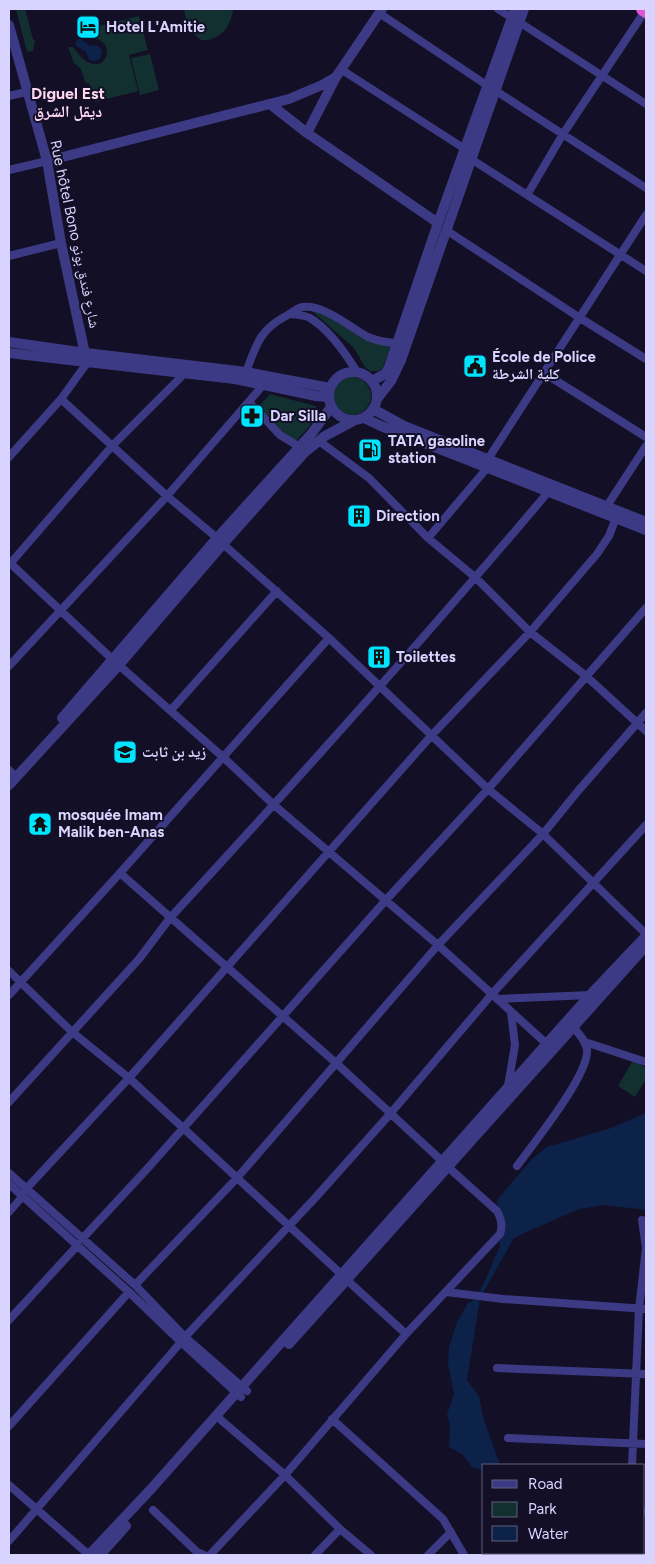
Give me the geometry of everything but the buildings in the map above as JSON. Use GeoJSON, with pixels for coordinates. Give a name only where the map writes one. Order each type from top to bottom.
{"type":"FeatureCollection","features":[{"type":"Feature","properties":{"kind":"street"},"geometry":{"type":"LineString","coordinates":[[498,9],[515,16],[646,104]]}},
{"type":"Feature","properties":{"kind":"street"},"geometry":{"type":"LineString","coordinates":[[372,381],[385,374],[390,368],[442,227],[471,159],[515,16],[524,9]]}},
{"type":"Feature","properties":{"kind":"street"},"geometry":{"type":"LineString","coordinates":[[527,195],[563,134],[645,10]]}},
{"type":"Feature","properties":{"kind":"street"},"geometry":{"type":"LineString","coordinates":[[307,134],[339,74],[380,11],[492,88],[646,188]]}},
{"type":"Feature","properties":{"kind":"street","name":"Rue hôtel Bono شارع فندق بونو"},"geometry":{"type":"LineString","coordinates":[[9,25],[46,161],[61,243],[86,358]]}},
{"type":"Feature","properties":{"kind":"street"},"geometry":{"type":"LineString","coordinates":[[9,170],[270,104],[306,92],[339,74]]}},
{"type":"Feature","properties":{"kind":"street"},"geometry":{"type":"LineString","coordinates":[[339,74],[465,149]]}},
{"type":"Feature","properties":{"kind":"street"},"geometry":{"type":"LineString","coordinates":[[220,541],[305,452],[338,429],[359,419],[375,404],[391,381],[401,360],[465,149],[492,88]]}},
{"type":"Feature","properties":{"kind":"street"},"geometry":{"type":"LineString","coordinates":[[9,96],[26,92]]}},
{"type":"Feature","properties":{"kind":"street"},"geometry":{"type":"LineString","coordinates":[[270,104],[307,134],[442,227],[646,359]]}},
{"type":"Feature","properties":{"kind":"street"},"geometry":{"type":"LineString","coordinates":[[471,159],[646,271]]}},
{"type":"Feature","properties":{"kind":"street"},"geometry":{"type":"LineString","coordinates":[[428,538],[488,463],[646,215]]}},
{"type":"Feature","properties":{"kind":"street"},"geometry":{"type":"LineString","coordinates":[[9,256],[61,243]]}},
{"type":"Feature","properties":{"kind":"street"},"geometry":{"type":"LineString","coordinates":[[246,372],[251,355],[260,336],[272,324],[300,308],[317,309],[332,315],[368,337],[381,342],[398,343]]}},
{"type":"Feature","properties":{"kind":"street"},"geometry":{"type":"LineString","coordinates":[[290,314],[310,319],[318,325],[345,351],[357,372]]}},
{"type":"Feature","properties":{"kind":"street"},"geometry":{"type":"LineString","coordinates":[[9,342],[86,358],[264,384],[316,396],[330,397]]}},
{"type":"Feature","properties":{"kind":"street"},"geometry":{"type":"LineString","coordinates":[[9,353],[246,372],[330,397],[341,417],[359,419],[488,463],[606,509],[646,530]]}},
{"type":"Feature","properties":{"kind":"street"},"geometry":{"type":"LineString","coordinates":[[9,457],[61,399],[86,358]]}},
{"type":"Feature","properties":{"kind":"street"},"geometry":{"type":"LineString","coordinates":[[186,372],[112,446],[9,563],[115,662],[171,710],[274,805],[386,900],[550,1047]]}},
{"type":"Feature","properties":{"kind":"street"},"geometry":{"type":"LineString","coordinates":[[9,785],[220,541],[298,446],[312,433],[330,397],[333,382],[344,374],[357,372],[363,374],[375,386],[375,404]]}},
{"type":"Feature","properties":{"kind":"street"},"geometry":{"type":"LineString","coordinates":[[544,373],[646,437]]}},
{"type":"Feature","properties":{"kind":"street"},"geometry":{"type":"LineString","coordinates":[[9,666],[167,496],[264,384]]}},
{"type":"Feature","properties":{"kind":"street"},"geometry":{"type":"LineString","coordinates":[[9,1485],[89,1555],[242,1392],[550,1047],[590,995],[646,935],[543,834],[488,789],[329,638],[167,496],[61,399]]}},
{"type":"Feature","properties":{"kind":"street"},"geometry":{"type":"LineString","coordinates":[[248,402],[280,435],[298,446]]}},
{"type":"Feature","properties":{"kind":"street"},"geometry":{"type":"LineString","coordinates":[[375,404],[404,426],[550,492],[606,509]]}},
{"type":"Feature","properties":{"kind":"street"},"geometry":{"type":"LineString","coordinates":[[319,441],[369,478],[428,538],[476,578],[530,632],[586,676],[646,731]]}},
{"type":"Feature","properties":{"kind":"street"},"geometry":{"type":"LineString","coordinates":[[606,509],[646,446]]}},
{"type":"Feature","properties":{"kind":"street"},"geometry":{"type":"LineString","coordinates":[[9,1102],[71,1031],[139,959],[170,918],[274,805],[550,492]]}},
{"type":"Feature","properties":{"kind":"street"},"geometry":{"type":"LineString","coordinates":[[617,514],[646,522]]}},
{"type":"Feature","properties":{"kind":"street"},"geometry":{"type":"LineString","coordinates":[[26,1189],[129,1078],[431,736],[530,632],[597,554],[609,536],[617,514]]}},
{"type":"Feature","properties":{"kind":"street"},"geometry":{"type":"LineString","coordinates":[[171,710],[277,591]]}},
{"type":"Feature","properties":{"kind":"street"},"geometry":{"type":"LineString","coordinates":[[82,1239],[488,789],[646,608]]}},
{"type":"Feature","properties":{"kind":"street"},"geometry":{"type":"LineString","coordinates":[[9,995],[224,758],[329,638]]}},
{"type":"Feature","properties":{"kind":"street"},"geometry":{"type":"LineString","coordinates":[[10,773],[115,662]]}},
{"type":"Feature","properties":{"kind":"street"},"geometry":{"type":"LineString","coordinates":[[135,1285],[236,1178],[438,946],[543,834],[646,713]]}},
{"type":"Feature","properties":{"kind":"street"},"geometry":{"type":"LineString","coordinates":[[9,1541],[183,1340],[290,1226],[646,826]]}},
{"type":"Feature","properties":{"kind":"street"},"geometry":{"type":"LineString","coordinates":[[120,874],[228,966],[336,1063],[497,1211],[501,1217],[502,1229],[500,1234],[406,1334],[284,1475],[210,1555]]}},
{"type":"Feature","properties":{"kind":"street"},"geometry":{"type":"LineString","coordinates":[[459,1149],[507,1090],[550,1047],[573,1028],[646,946]]}},
{"type":"Feature","properties":{"kind":"street"},"geometry":{"type":"LineString","coordinates":[[9,971],[71,1031],[129,1078],[406,1334]]}},
{"type":"Feature","properties":{"kind":"street"},"geometry":{"type":"LineString","coordinates":[[495,997],[590,995]]}},
{"type":"Feature","properties":{"kind":"street"},"geometry":{"type":"LineString","coordinates":[[507,1090],[515,1045],[511,1012]]}},
{"type":"Feature","properties":{"kind":"street"},"geometry":{"type":"LineString","coordinates":[[517,1166],[557,1112],[581,1073],[587,1054],[581,1036],[573,1028]]}},
{"type":"Feature","properties":{"kind":"street"},"geometry":{"type":"LineString","coordinates":[[584,1042],[646,1062]]}},
{"type":"Feature","properties":{"kind":"street"},"geometry":{"type":"LineString","coordinates":[[9,1174],[135,1285],[183,1340]]}},
{"type":"Feature","properties":{"kind":"street"},"geometry":{"type":"LineString","coordinates":[[9,1184],[242,1392]]}},
{"type":"Feature","properties":{"kind":"street"},"geometry":{"type":"LineString","coordinates":[[9,1212],[22,1197]]}},
{"type":"Feature","properties":{"kind":"street"},"geometry":{"type":"LineString","coordinates":[[632,1464],[636,1374],[643,1309],[646,1248],[642,1220]]}},
{"type":"Feature","properties":{"kind":"street"},"geometry":{"type":"LineString","coordinates":[[9,1320],[77,1246]]}},
{"type":"Feature","properties":{"kind":"street"},"geometry":{"type":"LineString","coordinates":[[9,1426],[129,1292]]}},
{"type":"Feature","properties":{"kind":"street"},"geometry":{"type":"LineString","coordinates":[[446,1292],[643,1309]]}},
{"type":"Feature","properties":{"kind":"street"},"geometry":{"type":"LineString","coordinates":[[497,1368],[646,1374]]}},
{"type":"Feature","properties":{"kind":"street"},"geometry":{"type":"LineString","coordinates":[[100,1555],[221,1420],[242,1392]]}},
{"type":"Feature","properties":{"kind":"street"},"geometry":{"type":"LineString","coordinates":[[332,1419],[443,1520],[464,1555]]}},
{"type":"Feature","properties":{"kind":"street"},"geometry":{"type":"LineString","coordinates":[[221,1420],[371,1555]]}},
{"type":"Feature","properties":{"kind":"street"},"geometry":{"type":"LineString","coordinates":[[508,1438],[646,1444]]}},
{"type":"Feature","properties":{"kind":"street"},"geometry":{"type":"LineString","coordinates":[[154,1510],[197,1552],[204,1555]]}},
{"type":"Feature","properties":{"kind":"street"},"geometry":{"type":"LineString","coordinates":[[315,1555],[340,1529]]}},
{"type":"Feature","properties":{"kind":"street"},"geometry":{"type":"LineString","coordinates":[[428,1555],[451,1532]]}},
{"type":"Feature","properties":{"kind":"green space"},"geometry":{"type":"Polygon","coordinates":[[[16,9],[25,9],[35,41],[33,51],[27,52],[16,9]]]}},
{"type":"Feature","properties":{"kind":"green space"},"geometry":{"type":"Polygon","coordinates":[[[184,9],[233,10],[227,28],[219,36],[208,40],[201,40],[189,26],[184,9]]]}},
{"type":"Feature","properties":{"kind":"green space"},"geometry":{"type":"Polygon","coordinates":[[[139,16],[148,50],[129,55],[138,91],[95,102],[89,83],[85,82],[81,69],[74,63],[68,47],[73,47],[87,62],[97,64],[102,62],[107,53],[106,48],[97,39],[88,38],[83,30],[139,16]]]}},
{"type":"Feature","properties":{"kind":"green space"},"geometry":{"type":"Polygon","coordinates":[[[150,54],[159,90],[140,95],[131,58],[150,54]]]}},
{"type":"Feature","properties":{"kind":"green space"},"geometry":{"type":"Polygon","coordinates":[[[311,310],[321,312],[374,343],[391,347],[383,367],[379,371],[370,371],[365,367],[354,348],[311,310]]]}},
{"type":"Feature","properties":{"kind":"green space"},"geometry":{"type":"Polygon","coordinates":[[[352,377],[366,382],[371,396],[366,410],[352,415],[338,410],[333,396],[338,382],[352,377]]]}},
{"type":"Feature","properties":{"kind":"green space"},"geometry":{"type":"Polygon","coordinates":[[[270,394],[316,406],[313,420],[296,441],[278,428],[258,407],[270,394]]]}},
{"type":"Feature","properties":{"kind":"green space"},"geometry":{"type":"Polygon","coordinates":[[[633,1060],[646,1068],[646,1079],[635,1097],[618,1086],[633,1060]]]}},
{"type":"Feature","properties":{"kind":"water"},"geometry":{"type":"Polygon","coordinates":[[[80,38],[90,46],[99,47],[102,52],[100,59],[95,61],[89,60],[86,52],[75,45],[80,38]]]}},
{"type":"Feature","properties":{"kind":"water"},"geometry":{"type":"Polygon","coordinates":[[[646,1113],[646,1210],[605,1205],[579,1209],[514,1238],[480,1298],[467,1380],[479,1396],[483,1417],[500,1464],[482,1464],[482,1472],[472,1467],[462,1454],[449,1447],[450,1425],[447,1414],[454,1394],[448,1364],[449,1347],[457,1322],[468,1303],[474,1300],[484,1283],[500,1246],[497,1229],[499,1220],[497,1200],[532,1159],[547,1147],[611,1128],[646,1113]]]}},
{"type":"Feature","properties":{"kind":"place","name":"Hotel L'Amitie"},"geometry":{"type":"Point","coordinates":[88,27]}},
{"type":"Feature","properties":{"kind":"place","name":"École de Police كلية الشرطة"},"geometry":{"type":"Point","coordinates":[475,366]}},
{"type":"Feature","properties":{"kind":"place","name":"Dar Silla"},"geometry":{"type":"Point","coordinates":[252,416]}},
{"type":"Feature","properties":{"kind":"place","name":"TATA gasoline station"},"geometry":{"type":"Point","coordinates":[370,450]}},
{"type":"Feature","properties":{"kind":"place","name":"Direction"},"geometry":{"type":"Point","coordinates":[359,516]}},
{"type":"Feature","properties":{"kind":"place","name":"Toilettes"},"geometry":{"type":"Point","coordinates":[379,657]}},
{"type":"Feature","properties":{"kind":"place","name":"زيد بن ثابت"},"geometry":{"type":"Point","coordinates":[125,752]}},
{"type":"Feature","properties":{"kind":"place","name":"mosquée Imam Malik ben-Anas"},"geometry":{"type":"Point","coordinates":[40,824]}},
{"type":"Feature","properties":{"kind":"district","name":"Diguel Est ديقل الشرق"},"geometry":{"type":"Point","coordinates":[68,102]}}]}
